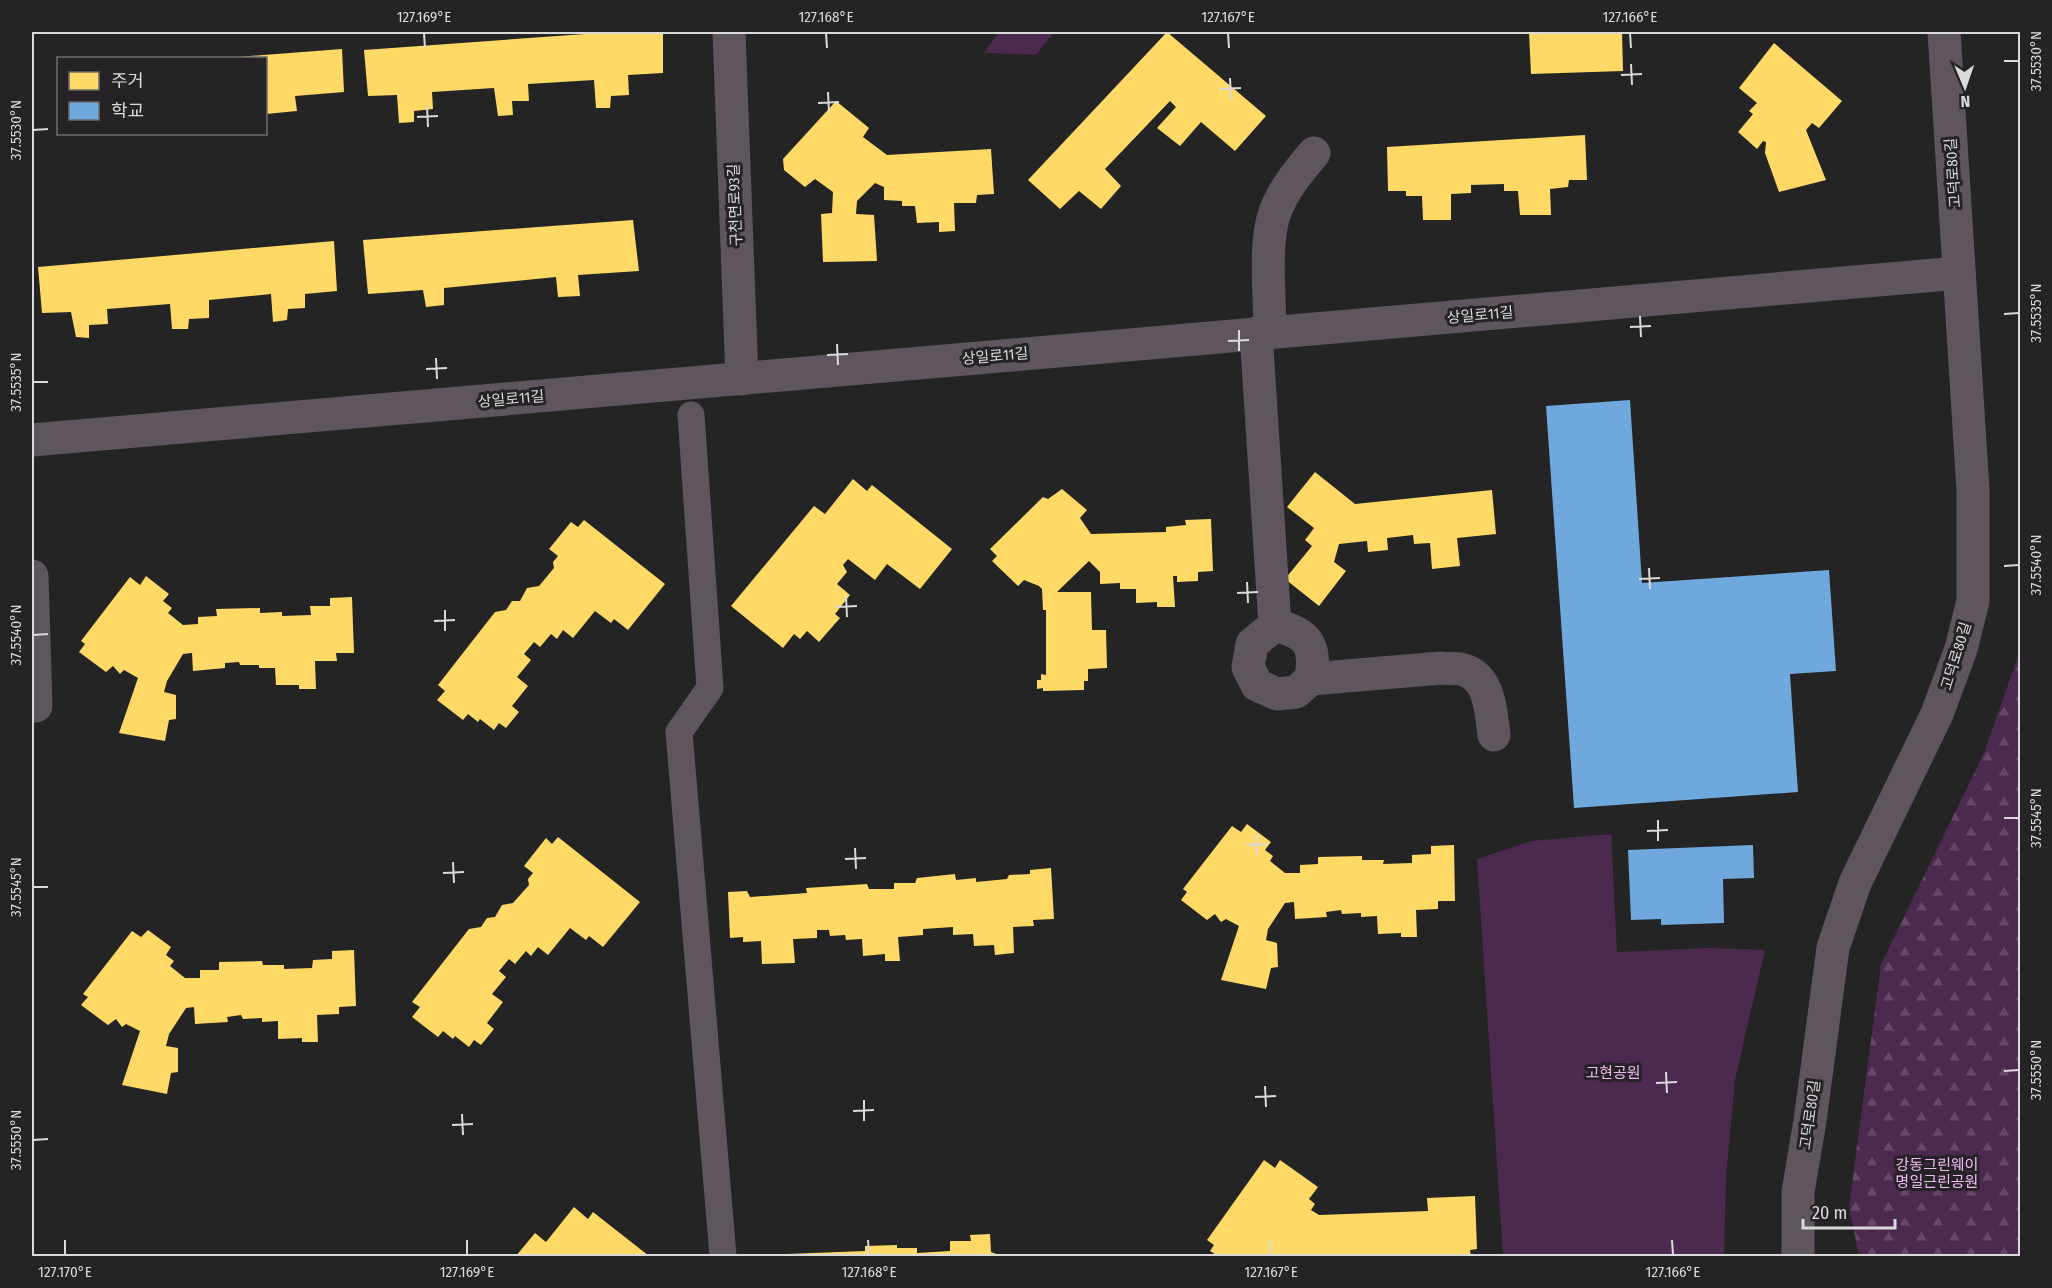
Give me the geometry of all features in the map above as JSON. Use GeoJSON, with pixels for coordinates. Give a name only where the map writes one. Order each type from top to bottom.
{"type":"FeatureCollection","features":[{"type":"Feature","properties":{"kind":"street","name":"구천면로93길"},"geometry":{"type":"LineString","coordinates":[[729,32],[742,379]]}},
{"type":"Feature","properties":{"kind":"street","name":"고덕로80길"},"geometry":{"type":"LineString","coordinates":[[1798,1257],[1798,1192],[1833,948],[1856,883],[1937,714],[1961,649],[1973,601],[1973,490],[1944,32]]}},
{"type":"Feature","properties":{"kind":"street"},"geometry":{"type":"LineString","coordinates":[[1275,625],[1263,332],[1269,245],[1273,216],[1295,175],[1314,153]]}},
{"type":"Feature","properties":{"kind":"street","name":"상일로11길"},"geometry":{"type":"LineString","coordinates":[[32,440],[1959,273]]}},
{"type":"Feature","properties":{"kind":"street"},"geometry":{"type":"LineString","coordinates":[[691,415],[710,688],[679,732],[723,1257]]}},
{"type":"Feature","properties":{"kind":"street"},"geometry":{"type":"LineString","coordinates":[[32,576],[36,706]]}},
{"type":"Feature","properties":{"kind":"street"},"geometry":{"type":"LineString","coordinates":[[1275,625],[1252,644],[1248,667],[1257,685],[1277,694],[1296,692],[1311,680],[1441,668],[1462,669],[1476,677],[1489,698],[1494,735]]}},
{"type":"Feature","properties":{"kind":"street"},"geometry":{"type":"LineString","coordinates":[[1275,625],[1295,631],[1306,641],[1314,657],[1311,680]]}},
{"type":"Feature","properties":{"kind":"green space"},"geometry":{"type":"Polygon","coordinates":[[[999,32],[1054,32],[1036,55],[984,53],[999,32]]]}},
{"type":"Feature","properties":{"kind":"green space","name":"강동그린웨이 명일근린공원"},"geometry":{"type":"Polygon","coordinates":[[[2020,651],[2020,1256],[1859,1256],[1849,1207],[1881,964],[1984,753],[2020,651]]]}},
{"type":"Feature","properties":{"kind":"green space","name":"고현공원"},"geometry":{"type":"Polygon","coordinates":[[[1611,834],[1617,952],[1709,948],[1765,950],[1735,1080],[1726,1177],[1724,1256],[1503,1256],[1477,859],[1531,841],[1611,834]]]}},
{"type":"Feature","properties":{"kind":"building: 주거"},"geometry":{"type":"Polygon","coordinates":[[[613,32],[663,32],[663,73],[628,75],[629,95],[611,96],[610,108],[596,108],[594,80],[528,84],[529,101],[512,101],[513,115],[498,116],[494,88],[432,92],[433,109],[414,111],[414,122],[399,123],[397,95],[368,96],[364,50],[613,32]]]}},
{"type":"Feature","properties":{"kind":"building: 주거"},"geometry":{"type":"Polygon","coordinates":[[[1167,32],[1266,116],[1235,151],[1201,122],[1180,146],[1157,128],[1176,107],[1170,101],[1105,169],[1121,186],[1101,209],[1079,191],[1060,209],[1028,180],[1167,32]]]}},
{"type":"Feature","properties":{"kind":"building: 주거"},"geometry":{"type":"Polygon","coordinates":[[[1529,32],[1622,32],[1623,71],[1531,74],[1529,32]]]}},
{"type":"Feature","properties":{"kind":"building: 주거"},"geometry":{"type":"Polygon","coordinates":[[[1774,43],[1842,101],[1819,128],[1812,123],[1806,130],[1826,180],[1779,192],[1765,153],[1766,142],[1763,141],[1757,149],[1738,132],[1753,114],[1749,111],[1757,103],[1739,88],[1774,43]]]}},
{"type":"Feature","properties":{"kind":"building: 주거"},"geometry":{"type":"Polygon","coordinates":[[[342,49],[344,92],[295,96],[297,111],[267,114],[267,57],[238,57],[342,49]]]}},
{"type":"Feature","properties":{"kind":"building: 주거"},"geometry":{"type":"Polygon","coordinates":[[[836,101],[869,128],[863,137],[887,155],[991,149],[994,194],[977,195],[976,203],[954,203],[955,231],[939,232],[939,222],[917,223],[915,206],[902,206],[902,201],[884,200],[884,187],[875,183],[857,201],[856,214],[874,215],[877,261],[823,262],[821,214],[832,213],[833,192],[815,179],[805,187],[784,170],[783,159],[836,101]]]}},
{"type":"Feature","properties":{"kind":"building: 주거"},"geometry":{"type":"Polygon","coordinates":[[[1585,135],[1587,180],[1569,180],[1568,187],[1550,189],[1551,215],[1520,215],[1518,191],[1504,191],[1504,184],[1471,185],[1471,193],[1451,194],[1451,220],[1423,220],[1422,196],[1406,196],[1406,191],[1388,191],[1387,147],[1585,135]]]}},
{"type":"Feature","properties":{"kind":"building: 주거"},"geometry":{"type":"Polygon","coordinates":[[[633,220],[639,271],[578,275],[580,296],[558,297],[556,277],[444,288],[444,305],[426,307],[423,290],[368,294],[363,240],[633,220]]]}},
{"type":"Feature","properties":{"kind":"building: 주거"},"geometry":{"type":"Polygon","coordinates":[[[334,241],[337,291],[305,294],[305,308],[288,309],[287,320],[273,322],[271,294],[209,300],[209,318],[189,319],[188,329],[172,329],[170,304],[107,309],[108,324],[89,325],[89,338],[76,337],[71,312],[42,313],[38,267],[334,241]]]}},
{"type":"Feature","properties":{"kind":"building: 주거"},"geometry":{"type":"Polygon","coordinates":[[[1315,472],[1355,504],[1492,490],[1496,534],[1457,538],[1460,566],[1432,569],[1430,543],[1414,544],[1413,535],[1387,538],[1388,550],[1368,552],[1367,541],[1339,544],[1334,562],[1346,571],[1319,606],[1285,579],[1312,546],[1305,540],[1314,528],[1287,507],[1315,472]]]}},
{"type":"Feature","properties":{"kind":"building: 주거"},"geometry":{"type":"Polygon","coordinates":[[[853,479],[867,491],[872,485],[952,549],[920,589],[887,564],[875,580],[848,559],[843,565],[847,572],[837,584],[850,595],[835,614],[840,618],[819,642],[807,631],[800,639],[794,634],[783,648],[731,606],[814,506],[825,514],[853,479]]]}},
{"type":"Feature","properties":{"kind":"building: 주거"},"geometry":{"type":"Polygon","coordinates":[[[1062,489],[1087,510],[1080,518],[1091,534],[1166,532],[1166,527],[1186,525],[1185,520],[1211,519],[1213,571],[1198,572],[1198,581],[1177,582],[1177,576],[1173,576],[1175,607],[1157,607],[1157,602],[1136,603],[1136,589],[1120,589],[1120,583],[1100,584],[1100,572],[1089,561],[1057,592],[1091,592],[1092,630],[1106,630],[1107,668],[1088,669],[1088,681],[1084,681],[1084,690],[1043,691],[1043,688],[1037,689],[1037,680],[1041,680],[1041,674],[1046,675],[1046,610],[1043,610],[1042,589],[1024,580],[1018,586],[992,561],[997,556],[990,549],[1043,497],[1048,499],[1062,489]]]}},
{"type":"Feature","properties":{"kind":"building: 주거"},"geometry":{"type":"Polygon","coordinates":[[[584,520],[665,584],[628,630],[614,619],[611,623],[595,611],[573,638],[563,630],[557,639],[551,634],[540,647],[534,642],[524,654],[531,660],[517,677],[528,686],[512,706],[519,712],[506,728],[499,723],[494,730],[480,719],[478,722],[468,714],[463,720],[437,700],[445,691],[438,685],[495,612],[506,610],[512,601],[520,601],[527,588],[539,586],[554,568],[553,562],[558,556],[549,549],[571,522],[578,527],[584,520]]]}},
{"type":"Feature","properties":{"kind":"building: 주거"},"geometry":{"type":"Polygon","coordinates":[[[146,576],[169,594],[163,601],[172,608],[168,613],[183,625],[198,624],[198,617],[217,616],[216,609],[260,608],[260,613],[282,612],[282,616],[311,615],[310,606],[330,606],[330,598],[352,597],[354,653],[336,653],[337,661],[315,661],[316,689],[299,689],[299,685],[276,685],[275,668],[240,665],[239,662],[225,663],[225,668],[193,671],[192,653],[183,654],[167,681],[164,692],[176,695],[176,719],[169,720],[165,741],[119,733],[138,678],[124,670],[120,674],[113,666],[106,672],[79,652],[85,644],[81,641],[130,577],[140,585],[146,576]]]}},
{"type":"Feature","properties":{"kind":"building: 주거"},"geometry":{"type":"Polygon","coordinates":[[[1247,824],[1271,842],[1265,850],[1273,856],[1270,861],[1285,873],[1300,873],[1300,865],[1318,864],[1318,857],[1362,856],[1362,860],[1384,860],[1383,864],[1412,863],[1412,855],[1431,854],[1431,846],[1454,845],[1455,901],[1438,901],[1438,909],[1416,910],[1417,937],[1401,937],[1401,933],[1378,934],[1377,916],[1361,917],[1361,913],[1342,914],[1341,910],[1326,912],[1327,917],[1295,919],[1294,902],[1285,903],[1268,929],[1266,940],[1277,943],[1278,967],[1271,968],[1266,989],[1221,980],[1239,926],[1226,919],[1221,922],[1215,914],[1207,920],[1181,900],[1187,892],[1183,889],[1232,826],[1241,832],[1247,824]]]}},
{"type":"Feature","properties":{"kind":"building: 주거"},"geometry":{"type":"Polygon","coordinates":[[[558,837],[640,902],[603,947],[589,936],[586,940],[570,928],[548,955],[538,947],[531,956],[526,951],[515,964],[509,959],[499,971],[506,977],[492,994],[503,1002],[487,1023],[494,1029],[481,1045],[474,1040],[469,1047],[455,1036],[453,1039],[443,1031],[438,1037],[412,1017],[420,1007],[412,1002],[469,929],[481,927],[487,918],[495,917],[502,905],[513,903],[529,885],[528,879],[533,873],[524,866],[546,838],[552,844],[558,837]]]}},
{"type":"Feature","properties":{"kind":"building: 주거"},"geometry":{"type":"Polygon","coordinates":[[[1051,868],[1054,919],[1033,920],[1034,926],[1013,927],[1014,953],[995,955],[994,945],[974,946],[973,934],[953,935],[953,927],[923,929],[923,935],[898,937],[900,961],[885,961],[885,954],[863,956],[862,939],[846,940],[845,935],[830,936],[829,930],[817,930],[817,938],[793,939],[795,963],[762,964],[761,941],[743,942],[743,937],[730,938],[728,892],[747,891],[750,897],[807,893],[806,888],[867,884],[869,889],[894,889],[894,883],[915,883],[917,878],[955,874],[956,880],[976,878],[976,882],[1007,879],[1009,875],[1030,874],[1030,870],[1051,868]]]}},
{"type":"Feature","properties":{"kind":"building: 주거"},"geometry":{"type":"Polygon","coordinates":[[[148,930],[171,947],[166,955],[174,961],[170,966],[185,978],[200,978],[200,970],[219,970],[219,962],[262,961],[263,965],[284,965],[284,969],[312,968],[313,960],[332,959],[332,951],[354,950],[356,1006],[339,1007],[339,1014],[317,1015],[318,1042],[302,1042],[302,1038],[278,1039],[278,1021],[262,1022],[262,1018],[243,1019],[241,1015],[227,1017],[228,1022],[195,1024],[194,1007],[186,1008],[169,1034],[166,1046],[178,1048],[178,1072],[171,1073],[167,1094],[122,1085],[140,1031],[126,1024],[122,1027],[116,1019],[108,1025],[81,1005],[88,997],[83,994],[132,931],[141,937],[148,930]]]}},
{"type":"Feature","properties":{"kind":"building: 주거"},"geometry":{"type":"Polygon","coordinates":[[[1264,1160],[1275,1168],[1280,1160],[1318,1187],[1309,1199],[1315,1204],[1311,1210],[1319,1215],[1428,1211],[1427,1198],[1475,1196],[1477,1249],[1470,1250],[1471,1256],[1422,1254],[1422,1256],[1218,1256],[1210,1251],[1214,1245],[1207,1240],[1264,1160]]]}},
{"type":"Feature","properties":{"kind":"building: 주거"},"geometry":{"type":"Polygon","coordinates":[[[574,1207],[588,1219],[593,1212],[649,1256],[516,1256],[535,1233],[546,1242],[574,1207]]]}},
{"type":"Feature","properties":{"kind":"building: 주거"},"geometry":{"type":"Polygon","coordinates":[[[990,1234],[991,1252],[1002,1256],[788,1256],[788,1254],[865,1251],[865,1246],[897,1245],[897,1248],[917,1248],[917,1253],[950,1251],[950,1241],[971,1241],[970,1235],[990,1234]]]}},
{"type":"Feature","properties":{"kind":"building: 학교"},"geometry":{"type":"Polygon","coordinates":[[[1630,400],[1642,583],[1829,570],[1836,671],[1790,674],[1798,792],[1574,808],[1546,406],[1630,400]]]}},
{"type":"Feature","properties":{"kind":"building: 학교"},"geometry":{"type":"Polygon","coordinates":[[[1753,845],[1754,878],[1723,879],[1724,923],[1661,925],[1661,919],[1631,920],[1628,850],[1753,845]]]}}]}
